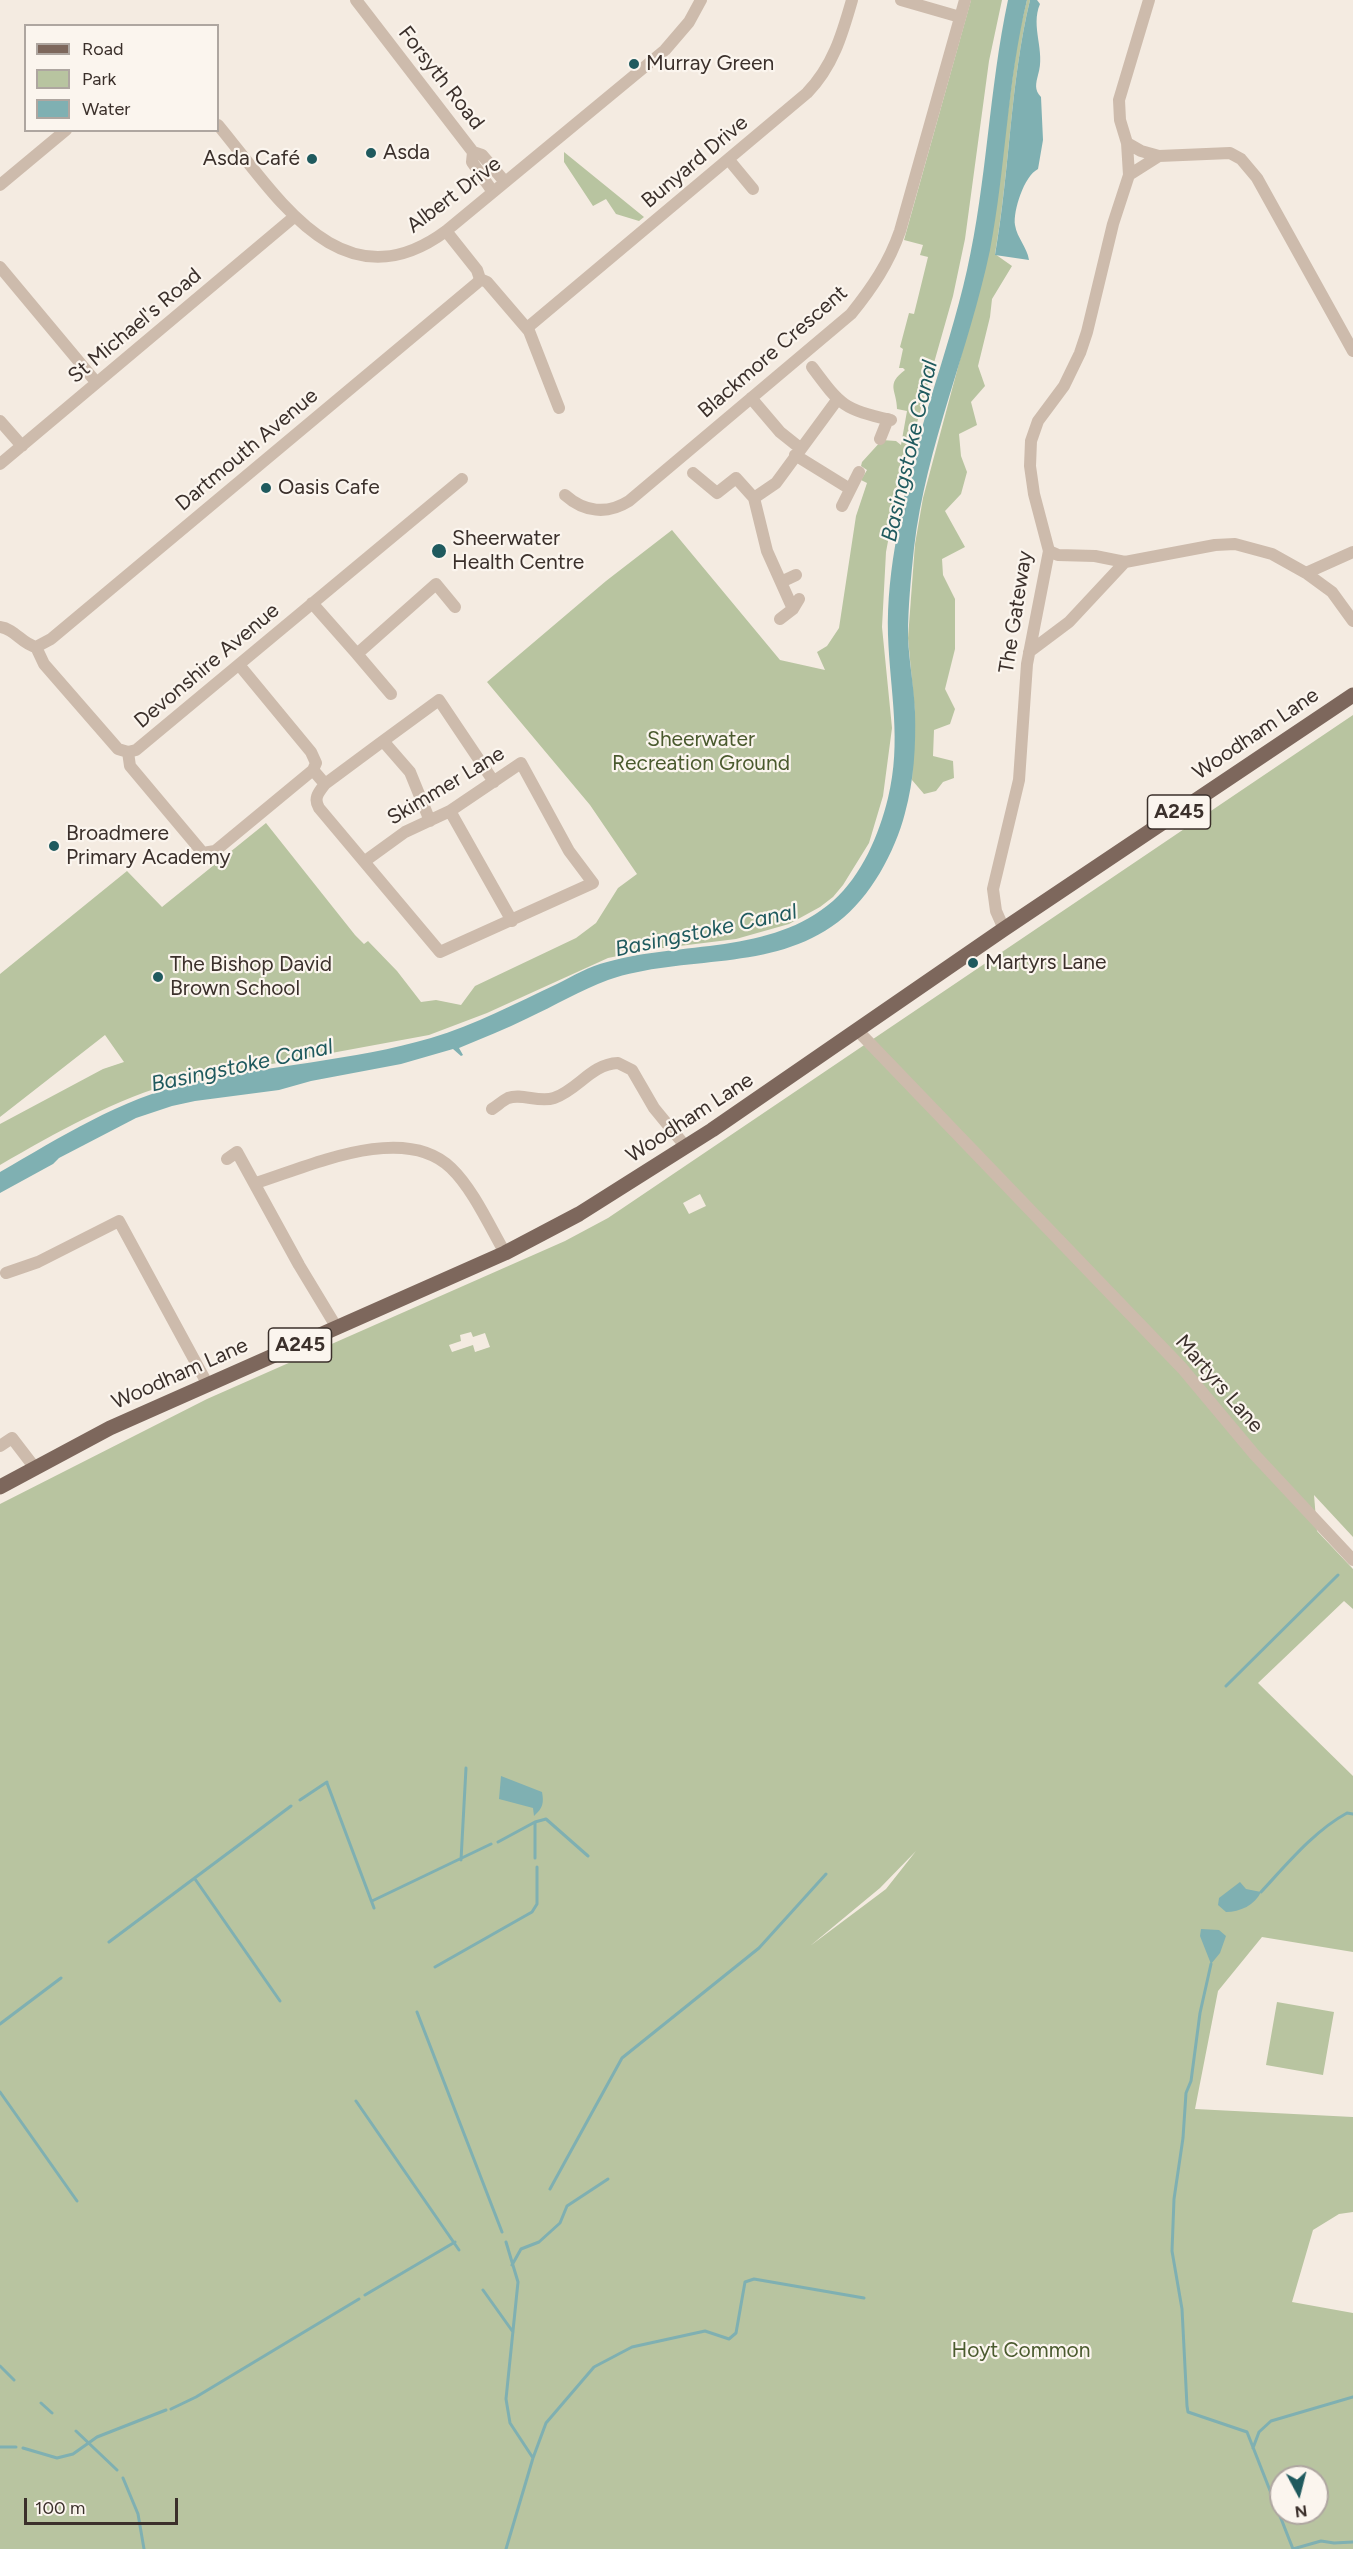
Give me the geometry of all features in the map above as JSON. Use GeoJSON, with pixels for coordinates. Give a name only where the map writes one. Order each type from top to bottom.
{"type":"FeatureCollection","features":[{"type":"Feature","properties":{"kind":"main road","name":"Woodham Lane"},"geometry":{"type":"LineString","coordinates":[[0,1487],[110,1428],[506,1253],[579,1214],[686,1147],[852,1035],[1004,928],[1353,695]]}},
{"type":"Feature","properties":{"kind":"street","name":"Forsyth Road"},"geometry":{"type":"LineString","coordinates":[[356,0],[473,152],[482,155],[505,182]]}},
{"type":"Feature","properties":{"kind":"street","name":"Albert Drive"},"geometry":{"type":"LineString","coordinates":[[219,126],[309,232],[333,247],[369,257],[416,250],[446,231],[665,50],[689,22],[701,0]]}},
{"type":"Feature","properties":{"kind":"street","name":"Bunyard Drive"},"geometry":{"type":"LineString","coordinates":[[528,330],[821,79],[841,41],[852,0]]}},
{"type":"Feature","properties":{"kind":"street"},"geometry":{"type":"LineString","coordinates":[[902,0],[960,16]]}},
{"type":"Feature","properties":{"kind":"street","name":"Blackmore Crescent"},"geometry":{"type":"LineString","coordinates":[[565,495],[588,509],[602,510],[621,506],[851,314],[877,281],[900,231],[965,0]]}},
{"type":"Feature","properties":{"kind":"street","name":"The Gateway"},"geometry":{"type":"LineString","coordinates":[[1004,928],[996,911],[993,889],[1019,780],[1029,652],[1049,551],[1034,494],[1030,466],[1030,441],[1038,421],[1064,386],[1087,332],[1113,224],[1129,175],[1127,143],[1120,120],[1119,100],[1140,38],[1149,0]]}},
{"type":"Feature","properties":{"kind":"street"},"geometry":{"type":"LineString","coordinates":[[0,184],[64,132]]}},
{"type":"Feature","properties":{"kind":"street"},"geometry":{"type":"LineString","coordinates":[[1127,143],[1141,151],[1159,156],[1227,152],[1237,156],[1246,164],[1257,178],[1353,351]]}},
{"type":"Feature","properties":{"kind":"street","name":"Forsyth Road"},"geometry":{"type":"LineString","coordinates":[[473,152],[472,162],[493,192]]}},
{"type":"Feature","properties":{"kind":"street"},"geometry":{"type":"LineString","coordinates":[[1129,175],[1159,156]]}},
{"type":"Feature","properties":{"kind":"street"},"geometry":{"type":"LineString","coordinates":[[729,160],[753,189]]}},
{"type":"Feature","properties":{"kind":"street","name":"St Michael's Road"},"geometry":{"type":"LineString","coordinates":[[0,464],[294,217]]}},
{"type":"Feature","properties":{"kind":"street"},"geometry":{"type":"LineString","coordinates":[[446,231],[477,270],[480,279],[487,282],[528,330],[559,408]]}},
{"type":"Feature","properties":{"kind":"street"},"geometry":{"type":"LineString","coordinates":[[0,267],[96,382]]}},
{"type":"Feature","properties":{"kind":"street","name":"Dartmouth Avenue"},"geometry":{"type":"LineString","coordinates":[[36,647],[51,639],[457,301],[480,279]]}},
{"type":"Feature","properties":{"kind":"street"},"geometry":{"type":"LineString","coordinates":[[812,368],[837,400],[854,411],[889,420],[880,439]]}},
{"type":"Feature","properties":{"kind":"street"},"geometry":{"type":"LineString","coordinates":[[751,398],[798,452],[850,489]]}},
{"type":"Feature","properties":{"kind":"street"},"geometry":{"type":"LineString","coordinates":[[754,498],[776,483],[837,400]]}},
{"type":"Feature","properties":{"kind":"street"},"geometry":{"type":"LineString","coordinates":[[0,421],[22,446]]}},
{"type":"Feature","properties":{"kind":"street"},"geometry":{"type":"LineString","coordinates":[[842,506],[859,472]]}},
{"type":"Feature","properties":{"kind":"street"},"geometry":{"type":"LineString","coordinates":[[693,473],[717,493],[736,478],[754,498],[767,550],[782,582],[796,604],[780,619]]}},
{"type":"Feature","properties":{"kind":"street","name":"Devonshire Avenue"},"geometry":{"type":"LineString","coordinates":[[0,627],[13,632],[28,644],[36,647],[44,664],[118,748],[128,752],[136,750],[240,666],[462,479]]}},
{"type":"Feature","properties":{"kind":"street"},"geometry":{"type":"LineString","coordinates":[[1049,551],[1058,555],[1095,556],[1125,562],[1215,545],[1235,544],[1272,554],[1306,573],[1332,592],[1353,621]]}},
{"type":"Feature","properties":{"kind":"street"},"geometry":{"type":"LineString","coordinates":[[1306,573],[1353,552]]}},
{"type":"Feature","properties":{"kind":"street"},"geometry":{"type":"LineString","coordinates":[[1029,652],[1070,622],[1125,562]]}},
{"type":"Feature","properties":{"kind":"street"},"geometry":{"type":"LineString","coordinates":[[782,582],[796,575]]}},
{"type":"Feature","properties":{"kind":"street"},"geometry":{"type":"LineString","coordinates":[[357,654],[436,584],[455,607]]}},
{"type":"Feature","properties":{"kind":"street","name":"Devonshire Avenue"},"geometry":{"type":"LineString","coordinates":[[312,603],[391,694]]}},
{"type":"Feature","properties":{"kind":"street"},"geometry":{"type":"LineString","coordinates":[[128,752],[130,766],[203,853],[215,851],[314,770],[316,763],[315,758],[291,726],[240,666]]}},
{"type":"Feature","properties":{"kind":"street"},"geometry":{"type":"LineString","coordinates":[[450,811],[512,921],[440,952],[316,802],[317,795],[325,784],[439,700],[494,782]]}},
{"type":"Feature","properties":{"kind":"street"},"geometry":{"type":"LineString","coordinates":[[383,741],[410,772],[430,821]]}},
{"type":"Feature","properties":{"kind":"street","name":"Skimmer Lane"},"geometry":{"type":"LineString","coordinates":[[365,861],[405,832],[450,811],[521,763],[569,851],[593,883],[512,921]]}},
{"type":"Feature","properties":{"kind":"street"},"geometry":{"type":"LineString","coordinates":[[314,770],[325,784]]}},
{"type":"Feature","properties":{"kind":"street","name":"Martyrs Lane"},"geometry":{"type":"LineString","coordinates":[[852,1035],[881,1052],[1182,1368],[1254,1454],[1353,1560]]}},
{"type":"Feature","properties":{"kind":"street"},"geometry":{"type":"LineString","coordinates":[[492,1109],[508,1098],[537,1100],[566,1093],[599,1067],[618,1063],[632,1070],[654,1108],[686,1147]]}},
{"type":"Feature","properties":{"kind":"street"},"geometry":{"type":"LineString","coordinates":[[256,1183],[341,1156],[397,1146],[418,1149],[440,1158],[460,1178],[506,1253]]}},
{"type":"Feature","properties":{"kind":"street"},"geometry":{"type":"LineString","coordinates":[[227,1159],[237,1152],[299,1265],[337,1328]]}},
{"type":"Feature","properties":{"kind":"street"},"geometry":{"type":"LineString","coordinates":[[6,1273],[38,1262],[119,1221],[208,1385]]}},
{"type":"Feature","properties":{"kind":"street"},"geometry":{"type":"LineString","coordinates":[[0,1446],[12,1438],[35,1468]]}},
{"type":"Feature","properties":{"kind":"green space","name":"Sheerwater Recreation Ground"},"geometry":{"type":"Polygon","coordinates":[[[971,0],[1002,0],[989,61],[965,239],[953,296],[897,493],[886,552],[882,627],[892,728],[883,796],[869,843],[833,897],[789,924],[736,939],[647,950],[608,958],[487,1013],[429,1035],[207,1074],[156,1088],[87,1117],[0,1165],[0,1124],[103,1069],[124,1062],[105,1035],[0,1117],[0,974],[127,871],[162,907],[266,823],[355,935],[364,944],[368,941],[397,971],[421,1002],[436,1000],[461,1005],[475,986],[576,938],[596,923],[618,888],[637,874],[590,805],[487,682],[606,581],[672,530],[780,660],[825,670],[817,652],[827,646],[839,628],[856,516],[867,483],[861,480],[867,470],[861,466],[862,462],[882,440],[896,441],[901,445],[907,411],[897,409],[894,384],[905,370],[899,368],[903,349],[900,347],[909,313],[914,314],[928,257],[920,255],[923,245],[904,240],[971,0]]]}},
{"type":"Feature","properties":{"kind":"green space"},"geometry":{"type":"Polygon","coordinates":[[[1027,0],[1030,0],[1018,63],[995,254],[1012,266],[992,299],[978,366],[985,386],[971,402],[977,425],[959,434],[961,456],[967,472],[961,494],[945,511],[965,547],[942,559],[943,575],[955,599],[955,649],[945,689],[955,709],[950,724],[934,730],[933,756],[953,761],[954,778],[943,782],[936,791],[924,794],[912,780],[915,713],[908,638],[915,544],[923,498],[989,251],[1018,37],[1027,0]]]}},
{"type":"Feature","properties":{"kind":"green space"},"geometry":{"type":"Polygon","coordinates":[[[564,152],[644,217],[639,221],[616,214],[606,199],[593,206],[564,162],[564,152]]]}},
{"type":"Feature","properties":{"kind":"green space","name":"Hoyt Common"},"geometry":{"type":"Polygon","coordinates":[[[1353,715],[1353,1537],[1314,1495],[1317,1531],[1353,1569],[1353,1609],[1344,1601],[1258,1683],[1353,1776],[1353,1952],[1262,1937],[1218,1991],[1195,2109],[1353,2117],[1353,2212],[1339,2214],[1313,2230],[1292,2302],[1353,2313],[1353,2549],[0,2549],[0,1504],[207,1399],[565,1241],[608,1218],[1353,715]],[[700,1194],[683,1203],[689,1214],[706,1206],[700,1194]],[[471,1332],[460,1335],[461,1341],[449,1345],[452,1352],[473,1345],[475,1352],[490,1347],[485,1333],[473,1337],[471,1332]],[[916,1851],[880,1888],[810,1946],[886,1889],[916,1851]]]}},
{"type":"Feature","properties":{"kind":"green space"},"geometry":{"type":"Polygon","coordinates":[[[1277,2002],[1334,2012],[1323,2075],[1266,2065],[1277,2002]]]}},
{"type":"Feature","properties":{"kind":"water","name":"Basingstoke Canal"},"geometry":{"type":"Polygon","coordinates":[[[1008,0],[1027,0],[1015,62],[990,250],[928,472],[914,548],[908,626],[915,725],[914,763],[910,788],[901,828],[895,843],[880,873],[861,900],[838,922],[812,938],[784,949],[756,956],[637,972],[608,980],[459,1048],[463,1055],[461,1056],[453,1049],[401,1064],[311,1081],[279,1090],[172,1106],[136,1118],[59,1158],[53,1164],[0,1193],[0,1172],[92,1120],[164,1090],[219,1077],[372,1052],[431,1038],[479,1020],[601,964],[665,951],[725,944],[782,930],[809,918],[843,891],[868,854],[884,812],[892,777],[895,736],[888,623],[893,559],[911,468],[959,303],[974,236],[996,67],[1008,0]]]}},
{"type":"Feature","properties":{"kind":"water"},"geometry":{"type":"Polygon","coordinates":[[[1030,0],[1037,0],[1040,4],[1037,21],[1040,66],[1036,86],[1041,97],[1043,140],[1038,169],[1024,186],[1015,219],[1016,230],[1029,260],[995,255],[1018,63],[1030,0]]]}},
{"type":"Feature","properties":{"kind":"water"},"geometry":{"type":"Polygon","coordinates":[[[501,1776],[542,1792],[542,1805],[534,1816],[533,1808],[499,1799],[501,1776]]]}},
{"type":"Feature","properties":{"kind":"water"},"geometry":{"type":"Polygon","coordinates":[[[1240,1882],[1246,1889],[1261,1892],[1255,1901],[1246,1907],[1226,1912],[1218,1905],[1219,1898],[1240,1882]]]}},
{"type":"Feature","properties":{"kind":"water"},"geometry":{"type":"Polygon","coordinates":[[[1201,1929],[1219,1930],[1226,1936],[1220,1953],[1211,1964],[1200,1936],[1201,1929]]]}},
{"type":"Feature","properties":{"kind":"waterway"},"geometry":{"type":"LineString","coordinates":[[1226,1686],[1338,1575]]}},
{"type":"Feature","properties":{"kind":"waterway"},"geometry":{"type":"LineString","coordinates":[[461,1860],[466,1768]]}},
{"type":"Feature","properties":{"kind":"waterway"},"geometry":{"type":"LineString","coordinates":[[300,1800],[327,1782]]}},
{"type":"Feature","properties":{"kind":"waterway"},"geometry":{"type":"LineString","coordinates":[[327,1783],[374,1908]]}},
{"type":"Feature","properties":{"kind":"waterway"},"geometry":{"type":"LineString","coordinates":[[109,1942],[291,1806]]}},
{"type":"Feature","properties":{"kind":"waterway"},"geometry":{"type":"LineString","coordinates":[[1261,1892],[1323,1829],[1347,1813],[1353,1814]]}},
{"type":"Feature","properties":{"kind":"waterway"},"geometry":{"type":"LineString","coordinates":[[498,1842],[535,1822],[546,1819],[588,1856]]}},
{"type":"Feature","properties":{"kind":"waterway"},"geometry":{"type":"LineString","coordinates":[[535,1822],[535,1858]]}},
{"type":"Feature","properties":{"kind":"waterway"},"geometry":{"type":"LineString","coordinates":[[372,1901],[491,1844]]}},
{"type":"Feature","properties":{"kind":"waterway"},"geometry":{"type":"LineString","coordinates":[[435,1967],[532,1912],[537,1904],[537,1867]]}},
{"type":"Feature","properties":{"kind":"waterway"},"geometry":{"type":"LineString","coordinates":[[550,2189],[622,2058],[759,1948],[826,1874]]}},
{"type":"Feature","properties":{"kind":"waterway"},"geometry":{"type":"LineString","coordinates":[[195,1879],[280,2001]]}},
{"type":"Feature","properties":{"kind":"waterway"},"geometry":{"type":"LineString","coordinates":[[1211,1964],[1200,2013],[1191,2081],[1186,2093],[1183,2138],[1174,2199],[1172,2251],[1182,2309],[1187,2406],[1188,2412],[1247,2432],[1293,2549]]}},
{"type":"Feature","properties":{"kind":"waterway"},"geometry":{"type":"LineString","coordinates":[[0,2024],[61,1978]]}},
{"type":"Feature","properties":{"kind":"waterway"},"geometry":{"type":"LineString","coordinates":[[417,2012],[502,2232]]}},
{"type":"Feature","properties":{"kind":"waterway"},"geometry":{"type":"LineString","coordinates":[[0,2092],[77,2201]]}},
{"type":"Feature","properties":{"kind":"waterway"},"geometry":{"type":"LineString","coordinates":[[356,2101],[459,2250]]}},
{"type":"Feature","properties":{"kind":"waterway"},"geometry":{"type":"LineString","coordinates":[[512,2265],[521,2249],[539,2242],[560,2223],[567,2206],[608,2179]]}},
{"type":"Feature","properties":{"kind":"waterway"},"geometry":{"type":"LineString","coordinates":[[365,2295],[455,2242]]}},
{"type":"Feature","properties":{"kind":"waterway"},"geometry":{"type":"LineString","coordinates":[[506,2242],[518,2282],[506,2399],[510,2423],[533,2458]]}},
{"type":"Feature","properties":{"kind":"waterway"},"geometry":{"type":"LineString","coordinates":[[506,2549],[533,2458],[546,2423],[594,2367],[632,2347],[705,2331],[729,2339],[736,2333],[745,2282],[754,2279],[864,2298]]}},
{"type":"Feature","properties":{"kind":"waterway"},"geometry":{"type":"LineString","coordinates":[[483,2290],[513,2332]]}},
{"type":"Feature","properties":{"kind":"waterway"},"geometry":{"type":"LineString","coordinates":[[171,2409],[196,2397],[359,2299]]}},
{"type":"Feature","properties":{"kind":"waterway"},"geometry":{"type":"LineString","coordinates":[[0,2366],[14,2380]]}},
{"type":"Feature","properties":{"kind":"waterway"},"geometry":{"type":"LineString","coordinates":[[1253,2448],[1259,2432],[1271,2421],[1353,2397]]}},
{"type":"Feature","properties":{"kind":"waterway"},"geometry":{"type":"LineString","coordinates":[[41,2403],[52,2413]]}},
{"type":"Feature","properties":{"kind":"waterway"},"geometry":{"type":"LineString","coordinates":[[23,2448],[57,2458],[73,2454],[97,2437],[166,2410]]}},
{"type":"Feature","properties":{"kind":"waterway"},"geometry":{"type":"LineString","coordinates":[[76,2431],[117,2470]]}},
{"type":"Feature","properties":{"kind":"waterway"},"geometry":{"type":"LineString","coordinates":[[0,2447],[16,2447]]}},
{"type":"Feature","properties":{"kind":"waterway"},"geometry":{"type":"LineString","coordinates":[[123,2478],[138,2514],[144,2549]]}},
{"type":"Feature","properties":{"kind":"waterway"},"geometry":{"type":"LineString","coordinates":[[1293,2549],[1321,2541],[1353,2542]]}},
{"type":"Feature","properties":{"kind":"place","name":"Murray Green"},"geometry":{"type":"Point","coordinates":[634,64]}},
{"type":"Feature","properties":{"kind":"place","name":"Asda"},"geometry":{"type":"Point","coordinates":[371,153]}},
{"type":"Feature","properties":{"kind":"place","name":"Asda Café"},"geometry":{"type":"Point","coordinates":[312,159]}},
{"type":"Feature","properties":{"kind":"place","name":"Oasis Cafe"},"geometry":{"type":"Point","coordinates":[266,488]}},
{"type":"Feature","properties":{"kind":"place","name":"Sheerwater Health Centre"},"geometry":{"type":"Point","coordinates":[439,551]}},
{"type":"Feature","properties":{"kind":"place","name":"Broadmere Primary Academy"},"geometry":{"type":"Point","coordinates":[54,846]}},
{"type":"Feature","properties":{"kind":"place","name":"Martyrs Lane"},"geometry":{"type":"Point","coordinates":[973,963]}},
{"type":"Feature","properties":{"kind":"place","name":"The Bishop David Brown School"},"geometry":{"type":"Point","coordinates":[158,977]}}]}
